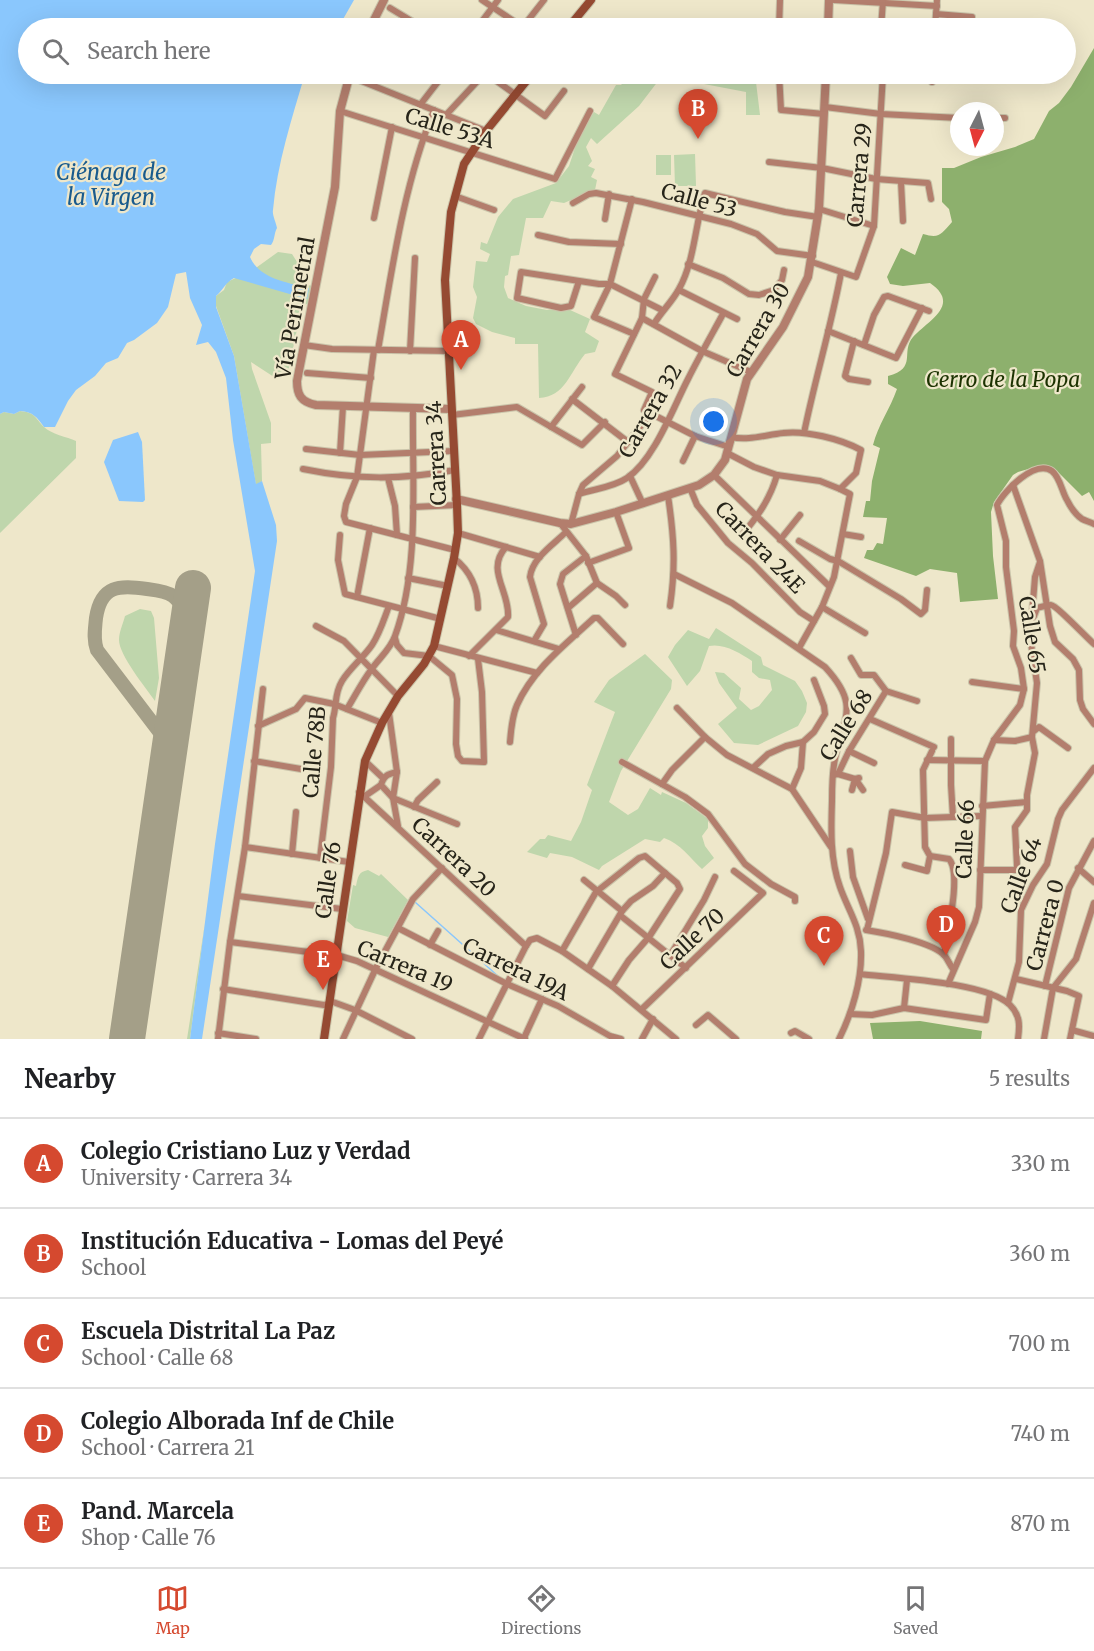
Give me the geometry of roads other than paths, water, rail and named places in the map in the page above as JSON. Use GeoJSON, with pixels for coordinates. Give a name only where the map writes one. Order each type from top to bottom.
{"type":"FeatureCollection","features":[{"type":"Feature","properties":{"kind":"main road"},"geometry":{"type":"LineString","coordinates":[[575,18],[586,2]]}},
{"type":"Feature","properties":{"kind":"main road","name":"Carrera 34"},"geometry":{"type":"LineString","coordinates":[[365,761],[382,723],[398,696],[434,646],[458,532],[445,280],[448,230],[455,195],[464,164],[486,131],[524,84]]}},
{"type":"Feature","properties":{"kind":"main road","name":"Calle 76"},"geometry":{"type":"LineString","coordinates":[[324,1039],[349,862],[362,794],[365,761]]}},
{"type":"Feature","properties":{"kind":"street"},"geometry":{"type":"LineString","coordinates":[[375,18],[384,0]]}},
{"type":"Feature","properties":{"kind":"street"},"geometry":{"type":"LineString","coordinates":[[482,0],[508,18]]}},
{"type":"Feature","properties":{"kind":"street"},"geometry":{"type":"LineString","coordinates":[[484,18],[498,0]]}},
{"type":"Feature","properties":{"kind":"street"},"geometry":{"type":"LineString","coordinates":[[530,18],[544,0]]}},
{"type":"Feature","properties":{"kind":"street"},"geometry":{"type":"LineString","coordinates":[[779,18],[780,0]]}},
{"type":"Feature","properties":{"kind":"street"},"geometry":{"type":"LineString","coordinates":[[828,18],[829,0]]}},
{"type":"Feature","properties":{"kind":"street"},"geometry":{"type":"LineString","coordinates":[[834,0],[937,3],[936,18]]}},
{"type":"Feature","properties":{"kind":"street"},"geometry":{"type":"LineString","coordinates":[[882,18],[883,1]]}},
{"type":"Feature","properties":{"kind":"street"},"geometry":{"type":"LineString","coordinates":[[390,8],[406,18]]}},
{"type":"Feature","properties":{"kind":"street"},"geometry":{"type":"LineString","coordinates":[[936,14],[972,17]]}},
{"type":"Feature","properties":{"kind":"street","name":"Vía Perimetral"},"geometry":{"type":"LineString","coordinates":[[347,84],[340,111],[335,187],[297,381],[299,396],[309,404],[413,408],[452,412]]}},
{"type":"Feature","properties":{"kind":"street"},"geometry":{"type":"LineString","coordinates":[[370,84],[486,131]]}},
{"type":"Feature","properties":{"kind":"street"},"geometry":{"type":"LineString","coordinates":[[420,105],[436,84]]}},
{"type":"Feature","properties":{"kind":"street"},"geometry":{"type":"LineString","coordinates":[[446,115],[475,84]]}},
{"type":"Feature","properties":{"kind":"street"},"geometry":{"type":"LineString","coordinates":[[500,84],[545,116],[564,91]]}},
{"type":"Feature","properties":{"kind":"street"},"geometry":{"type":"LineString","coordinates":[[780,84],[782,110],[825,110],[950,118]]}},
{"type":"Feature","properties":{"kind":"street","name":"Carrera 30"},"geometry":{"type":"LineString","coordinates":[[456,502],[571,524],[668,496],[699,485],[714,475],[721,467],[728,450],[751,372],[795,306],[808,277],[819,213],[826,84]]}},
{"type":"Feature","properties":{"kind":"street","name":"Carrera 29"},"geometry":{"type":"LineString","coordinates":[[856,277],[874,226],[882,84]]}},
{"type":"Feature","properties":{"kind":"street"},"geometry":{"type":"LineString","coordinates":[[434,110],[423,137],[407,195],[371,378],[357,477],[344,516],[346,522],[412,539],[454,554],[469,572],[478,608]]}},
{"type":"Feature","properties":{"kind":"street","name":"Calle 53A"},"geometry":{"type":"LineString","coordinates":[[340,111],[555,178],[590,111]]}},
{"type":"Feature","properties":{"kind":"street"},"geometry":{"type":"LineString","coordinates":[[374,218],[392,127]]}},
{"type":"Feature","properties":{"kind":"street"},"geometry":{"type":"LineString","coordinates":[[769,162],[822,168],[876,179],[928,183],[931,199]]}},
{"type":"Feature","properties":{"kind":"street"},"geometry":{"type":"LineString","coordinates":[[901,182],[903,221]]}},
{"type":"Feature","properties":{"kind":"street"},"geometry":{"type":"LineString","coordinates":[[654,324],[662,310],[679,290],[688,264],[704,195],[708,193],[785,212],[819,213],[874,226]]}},
{"type":"Feature","properties":{"kind":"street","name":"Calle 53"},"geometry":{"type":"LineString","coordinates":[[573,203],[589,194],[609,194],[700,216],[757,234],[777,251],[812,259],[841,273],[856,277]]}},
{"type":"Feature","properties":{"kind":"street"},"geometry":{"type":"LineString","coordinates":[[605,219],[609,194]]}},
{"type":"Feature","properties":{"kind":"street"},"geometry":{"type":"LineString","coordinates":[[455,195],[494,210]]}},
{"type":"Feature","properties":{"kind":"street"},"geometry":{"type":"LineString","coordinates":[[632,200],[610,284],[594,317],[634,334]]}},
{"type":"Feature","properties":{"kind":"street"},"geometry":{"type":"LineString","coordinates":[[538,235],[569,242],[621,244]]}},
{"type":"Feature","properties":{"kind":"street"},"geometry":{"type":"LineString","coordinates":[[410,351],[415,258]]}},
{"type":"Feature","properties":{"kind":"street"},"geometry":{"type":"LineString","coordinates":[[688,264],[723,278],[749,294],[759,295],[774,290],[782,280],[783,270]]}},
{"type":"Feature","properties":{"kind":"street"},"geometry":{"type":"LineString","coordinates":[[579,281],[571,306],[561,308],[544,306],[517,298],[521,272],[610,284],[662,310]]}},
{"type":"Feature","properties":{"kind":"street"},"geometry":{"type":"LineString","coordinates":[[804,433],[841,273]]}},
{"type":"Feature","properties":{"kind":"street"},"geometry":{"type":"LineString","coordinates":[[571,524],[579,494],[590,478],[617,456],[647,411],[652,392],[615,374],[642,318],[644,299],[655,277]]}},
{"type":"Feature","properties":{"kind":"street"},"geometry":{"type":"LineString","coordinates":[[679,290],[737,319]]}},
{"type":"Feature","properties":{"kind":"street"},"geometry":{"type":"LineString","coordinates":[[828,331],[896,358],[926,309],[888,296],[884,297],[874,315],[864,345]]}},
{"type":"Feature","properties":{"kind":"street","name":"Carrera 32"},"geometry":{"type":"LineString","coordinates":[[579,494],[622,481],[630,476],[651,451],[723,314]]}},
{"type":"Feature","properties":{"kind":"street"},"geometry":{"type":"LineString","coordinates":[[642,318],[702,351],[751,372]]}},
{"type":"Feature","properties":{"kind":"street"},"geometry":{"type":"LineString","coordinates":[[854,341],[845,376],[849,379],[868,382]]}},
{"type":"Feature","properties":{"kind":"street"},"geometry":{"type":"LineString","coordinates":[[304,345],[376,350],[448,351]]}},
{"type":"Feature","properties":{"kind":"street"},"geometry":{"type":"LineString","coordinates":[[307,373],[371,378]]}},
{"type":"Feature","properties":{"kind":"street"},"geometry":{"type":"LineString","coordinates":[[551,427],[582,387]]}},
{"type":"Feature","properties":{"kind":"street"},"geometry":{"type":"LineString","coordinates":[[572,399],[605,422],[628,442]]}},
{"type":"Feature","properties":{"kind":"street"},"geometry":{"type":"LineString","coordinates":[[340,453],[343,406]]}},
{"type":"Feature","properties":{"kind":"street"},"geometry":{"type":"LineString","coordinates":[[452,412],[512,406],[521,408],[582,445],[605,422]]}},
{"type":"Feature","properties":{"kind":"street"},"geometry":{"type":"LineString","coordinates":[[347,709],[371,669],[395,638],[402,609],[412,539],[413,408]]}},
{"type":"Feature","properties":{"kind":"street"},"geometry":{"type":"LineString","coordinates":[[647,411],[667,423],[728,450],[754,467],[777,475],[811,479],[840,489],[856,473],[861,453],[859,448],[804,433],[785,432],[741,439],[731,437]]}},
{"type":"Feature","properties":{"kind":"street"},"geometry":{"type":"LineString","coordinates":[[683,461],[695,436]]}},
{"type":"Feature","properties":{"kind":"street"},"geometry":{"type":"LineString","coordinates":[[306,449],[360,455],[454,451]]}},
{"type":"Feature","properties":{"kind":"street"},"geometry":{"type":"LineString","coordinates":[[303,469],[357,477],[388,478],[412,477],[454,470]]}},
{"type":"Feature","properties":{"kind":"street"},"geometry":{"type":"LineString","coordinates":[[1094,524],[1081,519],[1073,509],[1052,471],[1039,470],[1023,474],[1013,485],[1040,561],[1050,626],[1055,642],[1073,659],[1079,670],[1080,700],[1083,709],[1094,724]]}},
{"type":"Feature","properties":{"kind":"street"},"geometry":{"type":"LineString","coordinates":[[714,475],[829,586]]}},
{"type":"Feature","properties":{"kind":"street"},"geometry":{"type":"LineString","coordinates":[[742,536],[770,497],[777,475]]}},
{"type":"Feature","properties":{"kind":"street"},"geometry":{"type":"LineString","coordinates":[[630,476],[643,504]]}},
{"type":"Feature","properties":{"kind":"street"},"geometry":{"type":"LineString","coordinates":[[388,478],[395,506],[397,535]]}},
{"type":"Feature","properties":{"kind":"street","name":"Calle 65"},"geometry":{"type":"LineString","coordinates":[[985,761],[994,740],[1020,705],[1023,689],[1020,668],[1013,646],[1014,631],[1006,567],[1006,541],[997,505],[1013,485]]}},
{"type":"Feature","properties":{"kind":"street","name":"Carrera 24E"},"geometry":{"type":"LineString","coordinates":[[690,488],[698,505],[728,543],[752,563],[800,612],[814,621]]}},
{"type":"Feature","properties":{"kind":"street","name":"Carrera 24E"},"geometry":{"type":"LineString","coordinates":[[799,648],[822,607],[834,577],[850,494],[840,489]]}},
{"type":"Feature","properties":{"kind":"street"},"geometry":{"type":"LineString","coordinates":[[668,496],[674,535],[674,574],[670,606]]}},
{"type":"Feature","properties":{"kind":"street"},"geometry":{"type":"LineString","coordinates":[[413,507],[456,502]]}},
{"type":"Feature","properties":{"kind":"street"},"geometry":{"type":"LineString","coordinates":[[576,635],[560,584],[561,578],[563,574],[587,559],[629,548],[616,512]]}},
{"type":"Feature","properties":{"kind":"street"},"geometry":{"type":"LineString","coordinates":[[780,540],[800,515]]}},
{"type":"Feature","properties":{"kind":"street"},"geometry":{"type":"LineString","coordinates":[[560,523],[587,559],[597,583],[616,596],[625,606]]}},
{"type":"Feature","properties":{"kind":"street"},"geometry":{"type":"LineString","coordinates":[[357,597],[370,528]]}},
{"type":"Feature","properties":{"kind":"street"},"geometry":{"type":"LineString","coordinates":[[458,532],[540,557]]}},
{"type":"Feature","properties":{"kind":"street"},"geometry":{"type":"LineString","coordinates":[[534,641],[544,624],[530,577],[533,566],[566,532]]}},
{"type":"Feature","properties":{"kind":"street"},"geometry":{"type":"LineString","coordinates":[[843,534],[861,537]]}},
{"type":"Feature","properties":{"kind":"street"},"geometry":{"type":"LineString","coordinates":[[340,535],[338,560],[344,592],[441,620]]}},
{"type":"Feature","properties":{"kind":"street"},"geometry":{"type":"LineString","coordinates":[[800,541],[901,599],[921,614],[926,609],[927,590]]}},
{"type":"Feature","properties":{"kind":"street"},"geometry":{"type":"LineString","coordinates":[[469,656],[506,620],[509,613],[496,564],[499,554],[506,547]]}},
{"type":"Feature","properties":{"kind":"street"},"geometry":{"type":"LineString","coordinates":[[980,870],[1016,870],[1015,827],[1027,810],[1027,795],[1035,759],[1033,734],[1037,683],[1030,621],[1035,577],[1040,561]]}},
{"type":"Feature","properties":{"kind":"street"},"geometry":{"type":"LineString","coordinates":[[674,574],[732,603],[799,648]]}},
{"type":"Feature","properties":{"kind":"street"},"geometry":{"type":"LineString","coordinates":[[408,578],[448,586]]}},
{"type":"Feature","properties":{"kind":"street"},"geometry":{"type":"LineString","coordinates":[[568,608],[597,583]]}},
{"type":"Feature","properties":{"kind":"street"},"geometry":{"type":"LineString","coordinates":[[1014,631],[1030,621],[1037,608],[1052,605],[1058,608],[1094,644]]}},
{"type":"Feature","properties":{"kind":"street","name":"Calle 78B"},"geometry":{"type":"LineString","coordinates":[[320,858],[331,767],[334,704],[342,682],[372,645],[380,631],[389,606]]}},
{"type":"Feature","properties":{"kind":"street"},"geometry":{"type":"LineString","coordinates":[[822,607],[865,633]]}},
{"type":"Feature","properties":{"kind":"street"},"geometry":{"type":"LineString","coordinates":[[510,742],[517,705],[537,672],[594,618],[598,618],[623,644]]}},
{"type":"Feature","properties":{"kind":"street"},"geometry":{"type":"LineString","coordinates":[[316,626],[344,641],[398,696]]}},
{"type":"Feature","properties":{"kind":"street"},"geometry":{"type":"LineString","coordinates":[[496,630],[559,650]]}},
{"type":"Feature","properties":{"kind":"street"},"geometry":{"type":"LineString","coordinates":[[395,638],[397,645],[405,653],[429,656],[452,675],[457,699],[455,739],[459,759],[484,762],[482,692],[478,659]]}},
{"type":"Feature","properties":{"kind":"street"},"geometry":{"type":"LineString","coordinates":[[434,646],[478,659],[537,672]]}},
{"type":"Feature","properties":{"kind":"street","name":"Calle 68"},"geometry":{"type":"LineString","coordinates":[[799,648],[829,671],[841,690],[848,709],[847,722],[835,758],[831,847],[832,861],[840,888],[859,929],[862,953],[860,974],[850,1014],[839,1039]]}},
{"type":"Feature","properties":{"kind":"street"},"geometry":{"type":"LineString","coordinates":[[851,658],[861,675],[874,675],[886,691],[917,701]]}},
{"type":"Feature","properties":{"kind":"street"},"geometry":{"type":"LineString","coordinates":[[754,767],[768,754],[803,742],[814,732],[825,714],[814,680]]}},
{"type":"Feature","properties":{"kind":"street"},"geometry":{"type":"LineString","coordinates":[[972,682],[1023,689]]}},
{"type":"Feature","properties":{"kind":"street"},"geometry":{"type":"LineString","coordinates":[[256,1039],[218,1036],[245,847],[263,688]]}},
{"type":"Feature","properties":{"kind":"street","name":"Calle 68"},"geometry":{"type":"LineString","coordinates":[[835,775],[886,691]]}},
{"type":"Feature","properties":{"kind":"street"},"geometry":{"type":"LineString","coordinates":[[258,726],[296,709],[305,698],[334,704],[382,723]]}},
{"type":"Feature","properties":{"kind":"street"},"geometry":{"type":"LineString","coordinates":[[676,708],[705,737],[727,754],[792,789],[831,847]]}},
{"type":"Feature","properties":{"kind":"street"},"geometry":{"type":"LineString","coordinates":[[389,712],[397,772],[393,798],[398,826]]}},
{"type":"Feature","properties":{"kind":"street"},"geometry":{"type":"LineString","coordinates":[[870,719],[933,749],[923,770],[925,847],[930,856],[927,871],[905,865]]}},
{"type":"Feature","properties":{"kind":"street"},"geometry":{"type":"LineString","coordinates":[[994,740],[1015,741],[1033,734],[1039,727],[1068,748]]}},
{"type":"Feature","properties":{"kind":"street"},"geometry":{"type":"LineString","coordinates":[[662,784],[672,770],[705,737]]}},
{"type":"Feature","properties":{"kind":"street"},"geometry":{"type":"LineString","coordinates":[[951,739],[953,817]]}},
{"type":"Feature","properties":{"kind":"street"},"geometry":{"type":"LineString","coordinates":[[792,789],[801,768],[803,742]]}},
{"type":"Feature","properties":{"kind":"street"},"geometry":{"type":"LineString","coordinates":[[849,751],[874,763]]}},
{"type":"Feature","properties":{"kind":"street"},"geometry":{"type":"LineString","coordinates":[[254,760],[301,769]]}},
{"type":"Feature","properties":{"kind":"street"},"geometry":{"type":"LineString","coordinates":[[927,760],[985,761]]}},
{"type":"Feature","properties":{"kind":"street"},"geometry":{"type":"LineString","coordinates":[[365,761],[393,798],[457,825]]}},
{"type":"Feature","properties":{"kind":"street","name":"Calle 66"},"geometry":{"type":"LineString","coordinates":[[948,984],[975,922],[979,907],[985,761]]}},
{"type":"Feature","properties":{"kind":"street"},"geometry":{"type":"LineString","coordinates":[[622,762],[662,784],[708,814],[745,864],[771,884],[795,897],[795,901]]}},
{"type":"Feature","properties":{"kind":"street","name":"Calle 64"},"geometry":{"type":"LineString","coordinates":[[1008,1003],[1019,962],[1021,910],[1033,885],[1047,864],[1062,810],[1094,768]]}},
{"type":"Feature","properties":{"kind":"street"},"geometry":{"type":"LineString","coordinates":[[362,794],[382,782],[388,774],[397,772]]}},
{"type":"Feature","properties":{"kind":"street"},"geometry":{"type":"LineString","coordinates":[[835,775],[857,779]]}},
{"type":"Feature","properties":{"kind":"street"},"geometry":{"type":"LineString","coordinates":[[852,790],[857,779]]}},
{"type":"Feature","properties":{"kind":"street"},"geometry":{"type":"LineString","coordinates":[[857,779],[863,790]]}},
{"type":"Feature","properties":{"kind":"street"},"geometry":{"type":"LineString","coordinates":[[414,807],[436,782]]}},
{"type":"Feature","properties":{"kind":"street","name":"Carrera 20"},"geometry":{"type":"LineString","coordinates":[[362,794],[526,946]]}},
{"type":"Feature","properties":{"kind":"street"},"geometry":{"type":"LineString","coordinates":[[982,806],[1027,802]]}},
{"type":"Feature","properties":{"kind":"street"},"geometry":{"type":"LineString","coordinates":[[292,854],[296,812]]}},
{"type":"Feature","properties":{"kind":"street"},"geometry":{"type":"LineString","coordinates":[[867,930],[886,853],[892,812],[924,818],[981,816]]}},
{"type":"Feature","properties":{"kind":"street","name":"Carrera 0"},"geometry":{"type":"LineString","coordinates":[[1046,986],[1069,888],[1094,841]]}},
{"type":"Feature","properties":{"kind":"street"},"geometry":{"type":"LineString","coordinates":[[245,847],[349,862]]}},
{"type":"Feature","properties":{"kind":"street"},"geometry":{"type":"LineString","coordinates":[[850,851],[853,877],[868,920]]}},
{"type":"Feature","properties":{"kind":"street"},"geometry":{"type":"LineString","coordinates":[[562,951],[596,892],[645,856],[677,883],[680,889],[649,937],[629,960],[612,986]]}},
{"type":"Feature","properties":{"kind":"street"},"geometry":{"type":"LineString","coordinates":[[930,856],[949,859],[952,863],[954,886],[944,955]]}},
{"type":"Feature","properties":{"kind":"street"},"geometry":{"type":"LineString","coordinates":[[343,1039],[355,1010],[412,899],[442,868]]}},
{"type":"Feature","properties":{"kind":"street"},"geometry":{"type":"LineString","coordinates":[[1078,868],[1094,882]]}},
{"type":"Feature","properties":{"kind":"street","name":"Calle 70"},"geometry":{"type":"LineString","coordinates":[[642,1009],[763,893],[734,871]]}},
{"type":"Feature","properties":{"kind":"street"},"geometry":{"type":"LineString","coordinates":[[588,969],[621,914],[665,873]]}},
{"type":"Feature","properties":{"kind":"street"},"geometry":{"type":"LineString","coordinates":[[671,954],[704,900],[715,877]]}},
{"type":"Feature","properties":{"kind":"street"},"geometry":{"type":"LineString","coordinates":[[584,880],[686,968]]}},
{"type":"Feature","properties":{"kind":"street"},"geometry":{"type":"LineString","coordinates":[[238,896],[342,909]]}},
{"type":"Feature","properties":{"kind":"street"},"geometry":{"type":"LineString","coordinates":[[1044,1039],[1053,988],[1076,959],[1094,903]]}},
{"type":"Feature","properties":{"kind":"street","name":"Carrera 19A"},"geometry":{"type":"LineString","coordinates":[[398,928],[507,984],[558,1006],[610,1036],[621,1039]]}},
{"type":"Feature","properties":{"kind":"street"},"geometry":{"type":"LineString","coordinates":[[859,929],[913,940],[944,955],[953,969]]}},
{"type":"Feature","properties":{"kind":"street"},"geometry":{"type":"LineString","coordinates":[[430,945],[438,932]]}},
{"type":"Feature","properties":{"kind":"street"},"geometry":{"type":"LineString","coordinates":[[479,1039],[526,946],[530,940],[537,938],[562,951],[612,986],[676,1039]]}},
{"type":"Feature","properties":{"kind":"street","name":"Carrera 19"},"geometry":{"type":"LineString","coordinates":[[230,942],[336,956],[376,968],[525,1039]]}},
{"type":"Feature","properties":{"kind":"street"},"geometry":{"type":"LineString","coordinates":[[860,974],[948,984],[990,994],[1008,1003],[1017,1014],[1020,1023],[1018,1039]]}},
{"type":"Feature","properties":{"kind":"street"},"geometry":{"type":"LineString","coordinates":[[904,1008],[907,980]]}},
{"type":"Feature","properties":{"kind":"street"},"geometry":{"type":"LineString","coordinates":[[1016,980],[1078,996],[1070,1039]]}},
{"type":"Feature","properties":{"kind":"street"},"geometry":{"type":"LineString","coordinates":[[223,989],[324,1005],[333,1002],[355,1010],[412,1039]]}},
{"type":"Feature","properties":{"kind":"street"},"geometry":{"type":"LineString","coordinates":[[850,1014],[872,1015],[904,1008],[986,1020],[990,994]]}},
{"type":"Feature","properties":{"kind":"street"},"geometry":{"type":"LineString","coordinates":[[525,1039],[542,999]]}},
{"type":"Feature","properties":{"kind":"street"},"geometry":{"type":"LineString","coordinates":[[696,1025],[708,1015],[736,1039]]}},
{"type":"Feature","properties":{"kind":"street"},"geometry":{"type":"LineString","coordinates":[[642,1039],[653,1019]]}},
{"type":"Feature","properties":{"kind":"street"},"geometry":{"type":"LineString","coordinates":[[1072,1030],[1094,1036]]}},
{"type":"Feature","properties":{"kind":"street"},"geometry":{"type":"LineString","coordinates":[[791,1033],[795,1031],[809,1039]]}},
{"type":"Feature","properties":{"kind":"water","name":"Ciénaga de la Virgen"},"geometry":{"type":"Polygon","coordinates":[[[0,0],[354,0],[344,18],[18,18],[18,84],[302,84],[278,176],[273,212],[277,228],[274,239],[271,245],[261,244],[254,249],[250,257],[254,264],[267,275],[309,288],[307,299],[234,278],[216,296],[216,307],[234,356],[256,484],[262,481],[276,525],[277,541],[202,1039],[190,1039],[215,844],[255,571],[233,440],[226,378],[216,352],[208,342],[196,345],[202,325],[190,298],[186,272],[176,274],[168,307],[157,323],[127,343],[118,358],[106,363],[95,376],[76,390],[55,427],[44,427],[34,416],[20,411],[14,414],[4,412],[0,414],[0,0]]]}},
{"type":"Feature","properties":{"kind":"water"},"geometry":{"type":"Polygon","coordinates":[[[138,432],[142,442],[145,500],[143,502],[119,501],[104,462],[113,440],[138,432]]]}},
{"type":"Feature","properties":{"kind":"waterway"},"geometry":{"type":"LineString","coordinates":[[415,902],[499,977]]}},
{"type":"Feature","properties":{"kind":"place","name":"Institución Educativa - Lomas del Peyé"},"geometry":{"type":"Point","coordinates":[698,139]}},
{"type":"Feature","properties":{"kind":"place","name":"Colegio Cristiano Luz y Verdad"},"geometry":{"type":"Point","coordinates":[461,370]}},
{"type":"Feature","properties":{"kind":"place","name":"Colegio Alborada Inf de Chile"},"geometry":{"type":"Point","coordinates":[946,955]}},
{"type":"Feature","properties":{"kind":"place","name":"Escuela Distrital La Paz"},"geometry":{"type":"Point","coordinates":[824,966]}},
{"type":"Feature","properties":{"kind":"place","name":"Pand. Marcela"},"geometry":{"type":"Point","coordinates":[323,990]}},
{"type":"Feature","properties":{"kind":"park label","name":"Cerro de la Popa"},"geometry":{"type":"Point","coordinates":[1003,379]}}]}
